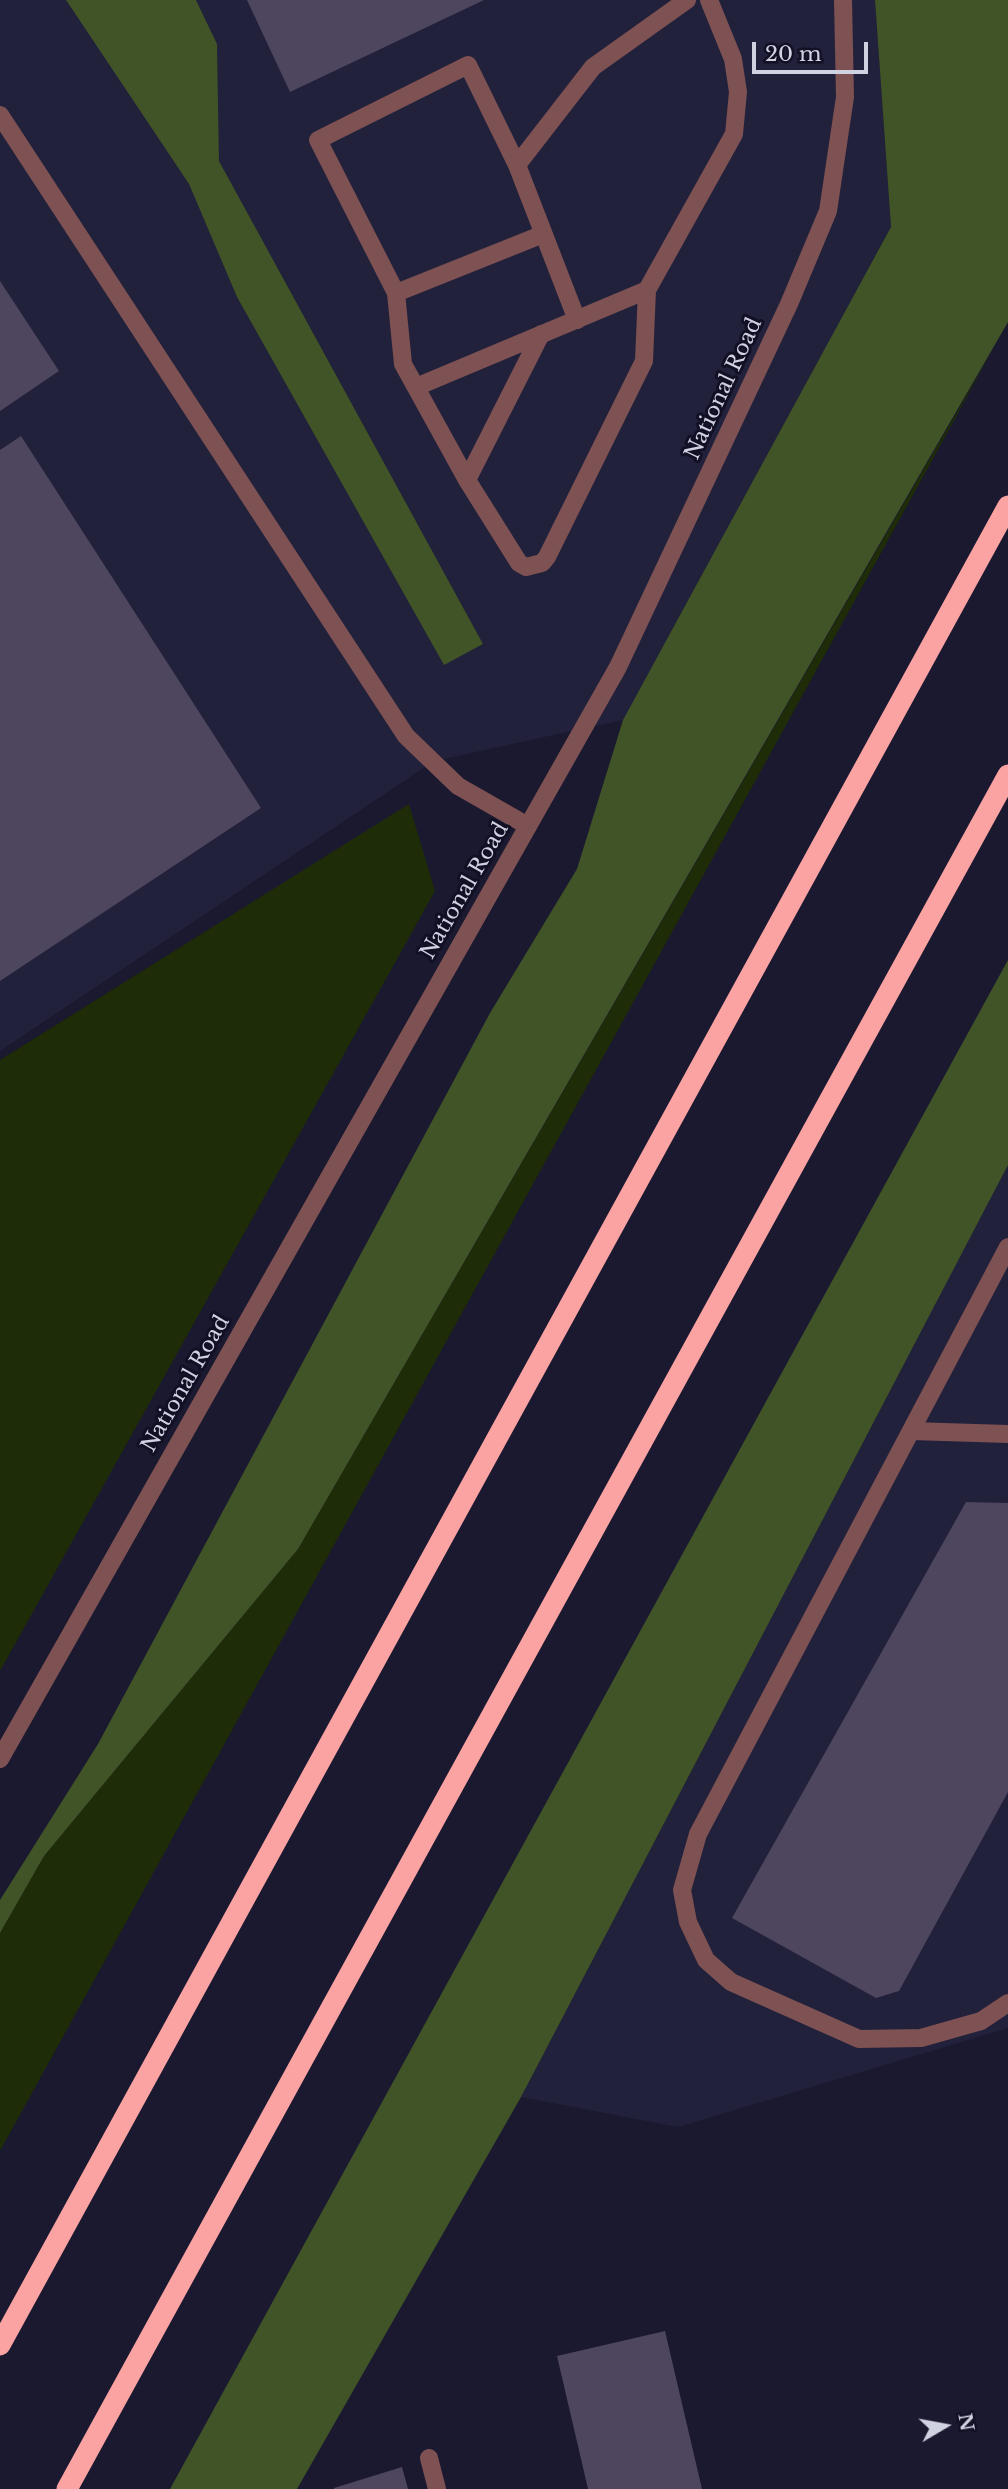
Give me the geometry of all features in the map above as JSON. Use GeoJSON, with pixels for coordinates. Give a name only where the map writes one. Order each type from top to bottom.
{"type":"FeatureCollection","features":[{"type":"Feature","properties":{"kind":"highway"},"geometry":{"type":"LineString","coordinates":[[0,2345],[1008,506]]}},
{"type":"Feature","properties":{"kind":"highway"},"geometry":{"type":"LineString","coordinates":[[67,2489],[1008,775]]}},
{"type":"Feature","properties":{"kind":"street"},"geometry":{"type":"LineString","coordinates":[[517,165],[593,67],[687,0]]}},
{"type":"Feature","properties":{"kind":"street"},"geometry":{"type":"LineString","coordinates":[[577,320],[541,234],[517,165],[468,65],[318,140],[396,293],[403,364],[467,480],[519,563],[526,567],[542,563],[644,361],[647,290],[734,134],[738,92],[733,59],[709,0]]}},
{"type":"Feature","properties":{"kind":"street","name":"National Road"},"geometry":{"type":"LineString","coordinates":[[0,1757],[618,667],[789,304],[828,211],[845,97],[843,0]]}},
{"type":"Feature","properties":{"kind":"street"},"geometry":{"type":"LineString","coordinates":[[0,115],[407,736],[458,786],[528,826]]}},
{"type":"Feature","properties":{"kind":"street"},"geometry":{"type":"LineString","coordinates":[[396,293],[541,234]]}},
{"type":"Feature","properties":{"kind":"street"},"geometry":{"type":"LineString","coordinates":[[416,387],[647,290]]}},
{"type":"Feature","properties":{"kind":"street"},"geometry":{"type":"LineString","coordinates":[[467,480],[541,334]]}},
{"type":"Feature","properties":{"kind":"street"},"geometry":{"type":"LineString","coordinates":[[1008,1247],[698,1834],[682,1890],[688,1922],[706,1959],[731,1982],[859,2039],[921,2038],[981,2021],[1008,2003]]}},
{"type":"Feature","properties":{"kind":"street"},"geometry":{"type":"LineString","coordinates":[[911,1431],[1008,1434]]}},
{"type":"Feature","properties":{"kind":"street"},"geometry":{"type":"LineString","coordinates":[[429,2458],[437,2489]]}},
{"type":"Feature","properties":{"kind":"shaded area"},"geometry":{"type":"Polygon","coordinates":[[[0,0],[66,0],[189,184],[237,297],[444,664],[483,644],[219,161],[217,44],[196,0],[875,0],[891,227],[623,720],[434,761],[0,1051],[0,0]]]}},
{"type":"Feature","properties":{"kind":"shaded area"},"geometry":{"type":"Polygon","coordinates":[[[1008,1165],[1008,2028],[678,2127],[521,2097],[1008,1165]]]}},
{"type":"Feature","properties":{"kind":"green space"},"geometry":{"type":"Polygon","coordinates":[[[66,0],[196,0],[217,44],[219,161],[483,644],[444,665],[237,297],[189,184],[66,0]]]}},
{"type":"Feature","properties":{"kind":"green space"},"geometry":{"type":"Polygon","coordinates":[[[875,0],[1008,0],[1008,322],[298,1549],[44,1856],[0,1933],[0,1900],[98,1744],[490,1013],[577,869],[623,720],[891,227],[875,0]]]}},
{"type":"Feature","properties":{"kind":"green space"},"geometry":{"type":"Polygon","coordinates":[[[994,348],[0,2151],[0,1933],[44,1856],[298,1549],[994,348]]]}},
{"type":"Feature","properties":{"kind":"green space"},"geometry":{"type":"Polygon","coordinates":[[[409,804],[435,891],[0,1671],[0,1060],[409,804]]]}},
{"type":"Feature","properties":{"kind":"green space"},"geometry":{"type":"Polygon","coordinates":[[[1008,960],[1008,1165],[521,2097],[297,2489],[170,2489],[1008,960]]]}},
{"type":"Feature","properties":{"kind":"building"},"geometry":{"type":"Polygon","coordinates":[[[247,0],[484,0],[290,92],[247,0]]]}},
{"type":"Feature","properties":{"kind":"building"},"geometry":{"type":"Polygon","coordinates":[[[0,281],[59,371],[0,411],[0,281]]]}},
{"type":"Feature","properties":{"kind":"building"},"geometry":{"type":"Polygon","coordinates":[[[21,436],[261,808],[0,981],[0,450],[21,436]]]}},
{"type":"Feature","properties":{"kind":"building"},"geometry":{"type":"Polygon","coordinates":[[[966,1502],[1008,1503],[1008,1792],[899,1991],[876,1998],[732,1918],[966,1502]]]}},
{"type":"Feature","properties":{"kind":"building"},"geometry":{"type":"Polygon","coordinates":[[[665,2331],[702,2489],[588,2489],[557,2356],[665,2331]]]}},
{"type":"Feature","properties":{"kind":"building"},"geometry":{"type":"Polygon","coordinates":[[[402,2467],[408,2489],[334,2489],[334,2488],[402,2467]]]}}]}
